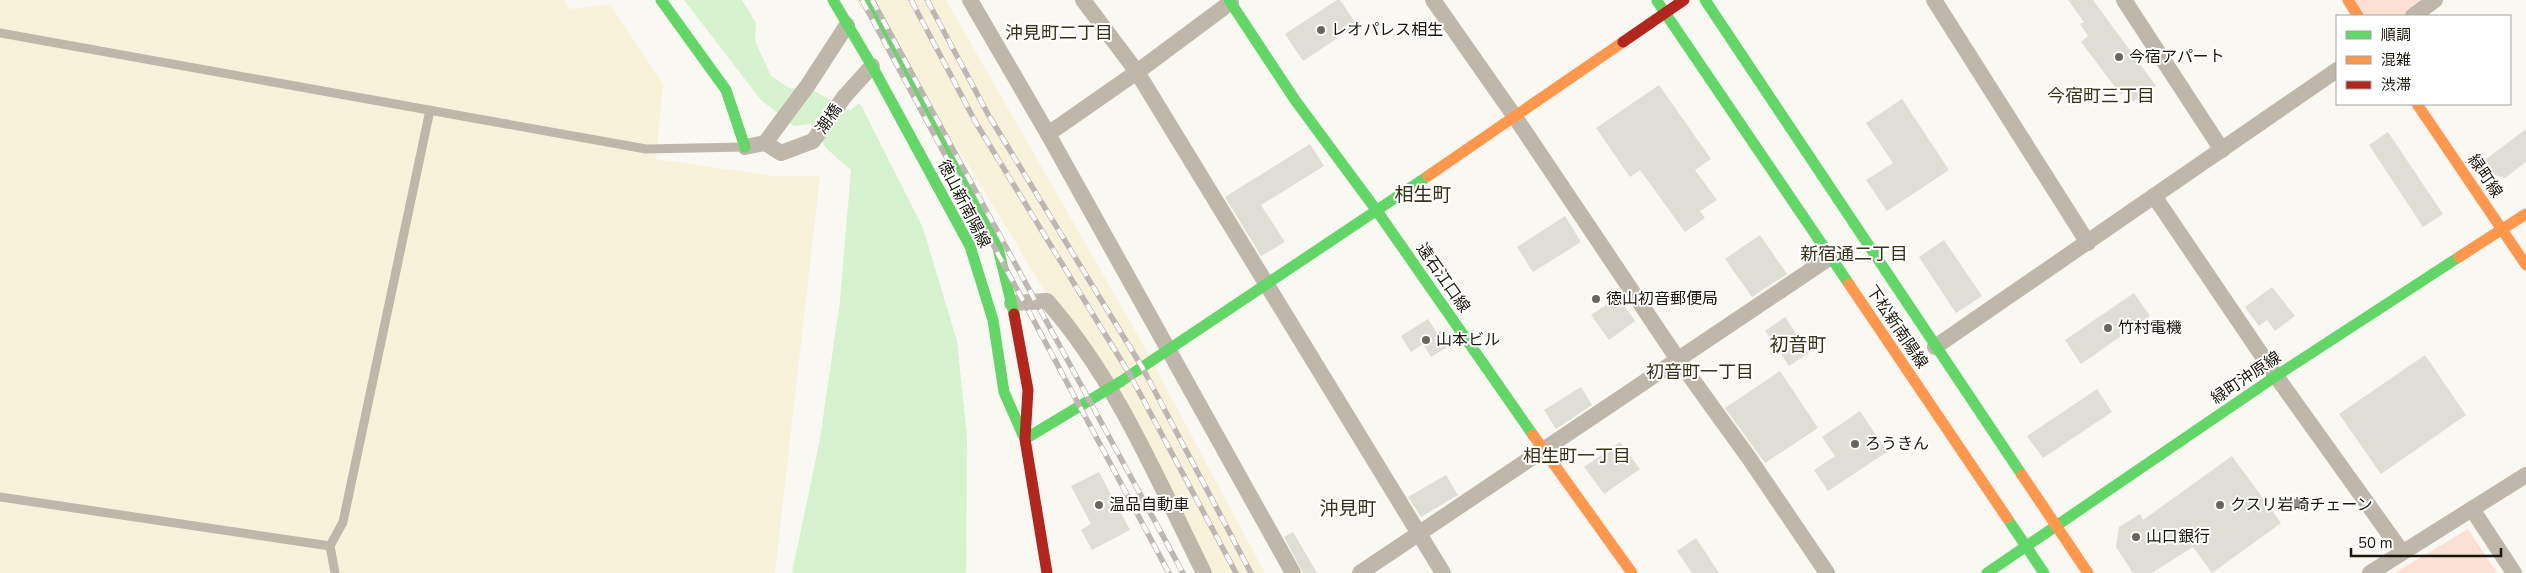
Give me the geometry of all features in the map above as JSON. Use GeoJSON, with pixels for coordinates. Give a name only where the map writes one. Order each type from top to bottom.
{"type":"FeatureCollection","features":[{"type":"Feature","properties":{"kind":"street"},"geometry":{"type":"LineString","coordinates":[[661,0],[726,90],[745,147],[765,143],[808,85],[847,25]]}},
{"type":"Feature","properties":{"kind":"street","name":"徳山新南陽線"},"geometry":{"type":"LineString","coordinates":[[833,0],[872,66],[970,246],[993,320],[1004,392],[1025,439]]}},
{"type":"Feature","properties":{"kind":"street","name":"徳山新南陽線"},"geometry":{"type":"LineString","coordinates":[[869,0],[989,223],[998,248],[1012,303],[1028,390],[1025,439],[1047,573]]}},
{"type":"Feature","properties":{"kind":"street"},"geometry":{"type":"LineString","coordinates":[[970,0],[1048,134],[1293,573]]}},
{"type":"Feature","properties":{"kind":"street"},"geometry":{"type":"LineString","coordinates":[[1083,0],[1137,72],[1268,283],[1443,573]]}},
{"type":"Feature","properties":{"kind":"street"},"geometry":{"type":"LineString","coordinates":[[1433,0],[1515,116],[1678,361],[1749,458],[1827,573]]}},
{"type":"Feature","properties":{"kind":"street","name":"下松新南陽線"},"geometry":{"type":"LineString","coordinates":[[1656,0],[2044,573]]}},
{"type":"Feature","properties":{"kind":"street"},"geometry":{"type":"LineString","coordinates":[[1025,439],[1112,388],[1377,211],[1684,0]]}},
{"type":"Feature","properties":{"kind":"street","name":"下松新南陽線"},"geometry":{"type":"LineString","coordinates":[[1705,0],[1935,347],[2088,573]]}},
{"type":"Feature","properties":{"kind":"street"},"geometry":{"type":"LineString","coordinates":[[1934,0],[2088,243]]}},
{"type":"Feature","properties":{"kind":"street"},"geometry":{"type":"LineString","coordinates":[[2124,0],[2222,150]]}},
{"type":"Feature","properties":{"kind":"street"},"geometry":{"type":"LineString","coordinates":[[2348,0],[2357,15]]}},
{"type":"Feature","properties":{"kind":"street"},"geometry":{"type":"LineString","coordinates":[[2414,15],[2435,0]]}},
{"type":"Feature","properties":{"kind":"street"},"geometry":{"type":"LineString","coordinates":[[1048,134],[1137,72],[1230,1]]}},
{"type":"Feature","properties":{"kind":"street","name":"遠石江口線"},"geometry":{"type":"LineString","coordinates":[[1230,1],[1295,100],[1377,211],[1543,450],[1632,573]]}},
{"type":"Feature","properties":{"kind":"street","name":"潮橋"},"geometry":{"type":"LineString","coordinates":[[765,143],[781,153],[813,142],[844,97],[872,66]]}},
{"type":"Feature","properties":{"kind":"street"},"geometry":{"type":"LineString","coordinates":[[1935,347],[2336,71]]}},
{"type":"Feature","properties":{"kind":"street","name":"緑町線"},"geometry":{"type":"LineString","coordinates":[[2418,105],[2526,265]]}},
{"type":"Feature","properties":{"kind":"street"},"geometry":{"type":"LineString","coordinates":[[2154,196],[2276,376],[2402,552]]}},
{"type":"Feature","properties":{"kind":"street","name":"緑町沖原線"},"geometry":{"type":"LineString","coordinates":[[1987,573],[2276,376],[2526,214]]}},
{"type":"Feature","properties":{"kind":"street"},"geometry":{"type":"LineString","coordinates":[[1360,573],[1829,258]]}},
{"type":"Feature","properties":{"kind":"street"},"geometry":{"type":"LineString","coordinates":[[1012,303],[1047,301],[1075,332],[1112,388],[1204,573]]}},
{"type":"Feature","properties":{"kind":"street"},"geometry":{"type":"LineString","coordinates":[[2370,573],[2526,475]]}},
{"type":"Feature","properties":{"kind":"street"},"geometry":{"type":"LineString","coordinates":[[2472,509],[2514,573]]}},
{"type":"Feature","properties":{"kind":"lane"},"geometry":{"type":"LineString","coordinates":[[0,33],[646,149],[745,147]]}},
{"type":"Feature","properties":{"kind":"lane"},"geometry":{"type":"LineString","coordinates":[[335,573],[330,546],[342,522],[430,110]]}},
{"type":"Feature","properties":{"kind":"lane"},"geometry":{"type":"LineString","coordinates":[[0,497],[330,546]]}},
{"type":"Feature","properties":{"kind":"shaded area"},"geometry":{"type":"Polygon","coordinates":[[[0,0],[564,0],[570,9],[610,4],[663,84],[656,159],[774,176],[820,176],[775,573],[0,573],[0,0]]]}},
{"type":"Feature","properties":{"kind":"shaded area"},"geometry":{"type":"Polygon","coordinates":[[[684,0],[742,0],[756,23],[755,41],[771,76],[789,88],[812,90],[850,110],[860,103],[923,228],[957,341],[967,437],[966,573],[792,573],[820,439],[840,301],[851,170],[827,149],[811,124],[794,126],[761,100],[684,0]]]}},
{"type":"Feature","properties":{"kind":"shaded area"},"geometry":{"type":"Polygon","coordinates":[[[856,0],[946,0],[1144,346],[1265,573],[1207,573],[1120,416],[967,163],[856,0]]]}},
{"type":"Feature","properties":{"kind":"shaded area"},"geometry":{"type":"Polygon","coordinates":[[[2351,0],[2421,0],[2405,15],[2360,15],[2351,0]]]}},
{"type":"Feature","properties":{"kind":"shaded area"},"geometry":{"type":"Polygon","coordinates":[[[2468,529],[2497,573],[2395,573],[2468,529]]]}},
{"type":"Feature","properties":{"kind":"building","name":"レオパレス相生"},"geometry":{"type":"Polygon","coordinates":[[[1337,0],[1340,0],[1357,25],[1303,61],[1285,34],[1337,0]]]}},
{"type":"Feature","properties":{"kind":"building","name":"今宿アパート"},"geometry":{"type":"Polygon","coordinates":[[[2068,0],[2093,0],[2156,86],[2133,102],[2125,91],[2121,95],[2081,42],[2088,36],[2080,24],[2084,22],[2068,0]]]}},
{"type":"Feature","properties":{"kind":"building"},"geometry":{"type":"Polygon","coordinates":[[[1659,85],[1711,159],[1695,170],[1717,200],[1700,211],[1705,218],[1685,232],[1640,170],[1630,177],[1596,128],[1659,85]]]}},
{"type":"Feature","properties":{"kind":"building"},"geometry":{"type":"Polygon","coordinates":[[[1902,99],[1949,170],[1887,211],[1866,180],[1893,163],[1866,123],[1902,99]]]}},
{"type":"Feature","properties":{"kind":"building"},"geometry":{"type":"Polygon","coordinates":[[[2526,129],[2526,162],[2505,178],[2489,173],[2482,162],[2526,129]]]}},
{"type":"Feature","properties":{"kind":"building"},"geometry":{"type":"Polygon","coordinates":[[[2388,132],[2443,214],[2423,227],[2369,145],[2388,132]]]}},
{"type":"Feature","properties":{"kind":"building"},"geometry":{"type":"Polygon","coordinates":[[[1310,144],[1324,166],[1261,205],[1285,242],[1261,256],[1225,197],[1310,144]]]}},
{"type":"Feature","properties":{"kind":"building"},"geometry":{"type":"Polygon","coordinates":[[[1565,216],[1581,242],[1533,272],[1517,247],[1565,216]]]}},
{"type":"Feature","properties":{"kind":"building"},"geometry":{"type":"Polygon","coordinates":[[[1760,235],[1787,274],[1752,297],[1725,259],[1760,235]]]}},
{"type":"Feature","properties":{"kind":"building"},"geometry":{"type":"Polygon","coordinates":[[[1944,240],[1982,296],[1956,313],[1919,257],[1944,240]]]}},
{"type":"Feature","properties":{"kind":"building"},"geometry":{"type":"Polygon","coordinates":[[[2272,287],[2295,316],[2275,331],[2267,320],[2259,326],[2245,307],[2272,287]]]}},
{"type":"Feature","properties":{"kind":"building","name":"竹村電機"},"geometry":{"type":"Polygon","coordinates":[[[2134,293],[2150,316],[2081,364],[2065,340],[2134,293]]]}},
{"type":"Feature","properties":{"kind":"building"},"geometry":{"type":"Polygon","coordinates":[[[1618,297],[1635,321],[1609,340],[1591,315],[1618,297]]]}},
{"type":"Feature","properties":{"kind":"building"},"geometry":{"type":"Polygon","coordinates":[[[1785,317],[1809,353],[1789,366],[1765,331],[1785,317]]]}},
{"type":"Feature","properties":{"kind":"building","name":"山本ビル"},"geometry":{"type":"Polygon","coordinates":[[[1428,319],[1437,333],[1442,330],[1451,345],[1431,357],[1423,344],[1411,352],[1401,336],[1428,319]]]}},
{"type":"Feature","properties":{"kind":"building"},"geometry":{"type":"Polygon","coordinates":[[[2425,355],[2466,415],[2381,474],[2339,414],[2425,355]]]}},
{"type":"Feature","properties":{"kind":"building"},"geometry":{"type":"Polygon","coordinates":[[[1780,371],[1818,428],[1765,463],[1725,408],[1780,371]]]}},
{"type":"Feature","properties":{"kind":"building"},"geometry":{"type":"Polygon","coordinates":[[[1581,387],[1592,405],[1556,429],[1544,410],[1581,387]]]}},
{"type":"Feature","properties":{"kind":"building"},"geometry":{"type":"Polygon","coordinates":[[[2097,389],[2112,412],[2043,458],[2027,436],[2097,389]]]}},
{"type":"Feature","properties":{"kind":"building","name":"ろうきん"},"geometry":{"type":"Polygon","coordinates":[[[1860,411],[1887,452],[1828,491],[1814,470],[1835,456],[1822,437],[1860,411]]]}},
{"type":"Feature","properties":{"kind":"building"},"geometry":{"type":"Polygon","coordinates":[[[1620,442],[1640,469],[1604,494],[1584,467],[1620,442]]]}},
{"type":"Feature","properties":{"kind":"building"},"geometry":{"type":"Polygon","coordinates":[[[2232,456],[2281,523],[2212,573],[2193,547],[2152,573],[2133,573],[2116,547],[2119,527],[2140,514],[2143,520],[2232,456]]]}},
{"type":"Feature","properties":{"kind":"building","name":"温品自動車"},"geometry":{"type":"Polygon","coordinates":[[[1099,472],[1130,530],[1092,550],[1081,530],[1091,524],[1071,486],[1099,472]]]}},
{"type":"Feature","properties":{"kind":"building"},"geometry":{"type":"Polygon","coordinates":[[[1446,475],[1458,495],[1421,517],[1408,497],[1446,475]]]}},
{"type":"Feature","properties":{"kind":"building"},"geometry":{"type":"Polygon","coordinates":[[[1293,532],[1317,573],[1303,573],[1284,537],[1293,532]]]}},
{"type":"Feature","properties":{"kind":"building"},"geometry":{"type":"Polygon","coordinates":[[[1696,538],[1719,573],[1692,573],[1677,551],[1696,538]]]}},
{"type":"Feature","properties":{"kind":"railway"},"geometry":{"type":"LineString","coordinates":[[862,0],[1169,573]]}},
{"type":"Feature","properties":{"kind":"railway"},"geometry":{"type":"LineString","coordinates":[[872,0],[1183,573]]}},
{"type":"Feature","properties":{"kind":"railway"},"geometry":{"type":"LineString","coordinates":[[911,0],[976,123],[1130,375],[1236,573]]}},
{"type":"Feature","properties":{"kind":"railway"},"geometry":{"type":"LineString","coordinates":[[927,0],[989,116],[1142,367],[1251,573]]}},
{"type":"Feature","properties":{"kind":"traffic: fast"},"geometry":{"type":"LineString","coordinates":[[661,0],[726,90],[745,147]]}},
{"type":"Feature","properties":{"kind":"traffic: fast"},"geometry":{"type":"LineString","coordinates":[[833,0],[872,66],[970,246],[993,320],[1004,392],[1023,435]]}},
{"type":"Feature","properties":{"kind":"traffic: fast"},"geometry":{"type":"LineString","coordinates":[[869,0],[989,223],[998,248],[1014,314]]}},
{"type":"Feature","properties":{"kind":"traffic: fast"},"geometry":{"type":"LineString","coordinates":[[1229,0],[1295,100],[1377,211],[1533,435]]}},
{"type":"Feature","properties":{"kind":"traffic: fast"},"geometry":{"type":"LineString","coordinates":[[1705,0],[2022,475]]}},
{"type":"Feature","properties":{"kind":"traffic: fast"},"geometry":{"type":"LineString","coordinates":[[1657,1],[1849,284]]}},
{"type":"Feature","properties":{"kind":"traffic: fast"},"geometry":{"type":"LineString","coordinates":[[1025,439],[1120,382],[1428,176]]}},
{"type":"Feature","properties":{"kind":"traffic: fast"},"geometry":{"type":"LineString","coordinates":[[1987,573],[2276,376],[2459,257]]}},
{"type":"Feature","properties":{"kind":"traffic: fast"},"geometry":{"type":"LineString","coordinates":[[2007,518],[2044,573]]}},
{"type":"Feature","properties":{"kind":"traffic: slow"},"geometry":{"type":"LineString","coordinates":[[2348,0],[2357,15]]}},
{"type":"Feature","properties":{"kind":"traffic: slow"},"geometry":{"type":"LineString","coordinates":[[1428,176],[1623,42]]}},
{"type":"Feature","properties":{"kind":"traffic: slow"},"geometry":{"type":"LineString","coordinates":[[2418,105],[2526,265]]}},
{"type":"Feature","properties":{"kind":"traffic: slow"},"geometry":{"type":"LineString","coordinates":[[2459,257],[2526,214]]}},
{"type":"Feature","properties":{"kind":"traffic: slow"},"geometry":{"type":"LineString","coordinates":[[1849,284],[2007,518]]}},
{"type":"Feature","properties":{"kind":"traffic: slow"},"geometry":{"type":"LineString","coordinates":[[1533,435],[1632,573]]}},
{"type":"Feature","properties":{"kind":"traffic: slow"},"geometry":{"type":"LineString","coordinates":[[2022,475],[2088,573]]}},
{"type":"Feature","properties":{"kind":"traffic: jam"},"geometry":{"type":"LineString","coordinates":[[1623,42],[1684,0]]}},
{"type":"Feature","properties":{"kind":"traffic: jam"},"geometry":{"type":"LineString","coordinates":[[1014,314],[1028,390],[1025,439],[1047,573]]}},
{"type":"Feature","properties":{"kind":"place","name":"レオパレス相生"},"geometry":{"type":"Point","coordinates":[1321,30]}},
{"type":"Feature","properties":{"kind":"place","name":"今宿アパート"},"geometry":{"type":"Point","coordinates":[2119,57]}},
{"type":"Feature","properties":{"kind":"place","name":"徳山初音郵便局"},"geometry":{"type":"Point","coordinates":[1596,299]}},
{"type":"Feature","properties":{"kind":"place","name":"竹村電機"},"geometry":{"type":"Point","coordinates":[2108,328]}},
{"type":"Feature","properties":{"kind":"place","name":"山本ビル"},"geometry":{"type":"Point","coordinates":[1426,340]}},
{"type":"Feature","properties":{"kind":"place","name":"ろうきん"},"geometry":{"type":"Point","coordinates":[1855,444]}},
{"type":"Feature","properties":{"kind":"place","name":"温品自動車"},"geometry":{"type":"Point","coordinates":[1099,505]}},
{"type":"Feature","properties":{"kind":"place","name":"クスリ岩崎チェーン"},"geometry":{"type":"Point","coordinates":[2220,505]}},
{"type":"Feature","properties":{"kind":"place","name":"山口銀行"},"geometry":{"type":"Point","coordinates":[2136,537]}},
{"type":"Feature","properties":{"kind":"district","name":"沖見町二丁目"},"geometry":{"type":"Point","coordinates":[1059,33]}},
{"type":"Feature","properties":{"kind":"district","name":"今宿町三丁目"},"geometry":{"type":"Point","coordinates":[2101,96]}},
{"type":"Feature","properties":{"kind":"district","name":"相生町"},"geometry":{"type":"Point","coordinates":[1423,195]}},
{"type":"Feature","properties":{"kind":"district","name":"新宿通二丁目"},"geometry":{"type":"Point","coordinates":[1854,254]}},
{"type":"Feature","properties":{"kind":"district","name":"初音町"},"geometry":{"type":"Point","coordinates":[1798,345]}},
{"type":"Feature","properties":{"kind":"district","name":"初音町一丁目"},"geometry":{"type":"Point","coordinates":[1700,372]}},
{"type":"Feature","properties":{"kind":"district","name":"相生町一丁目"},"geometry":{"type":"Point","coordinates":[1577,456]}},
{"type":"Feature","properties":{"kind":"district","name":"沖見町"},"geometry":{"type":"Point","coordinates":[1348,509]}}]}
